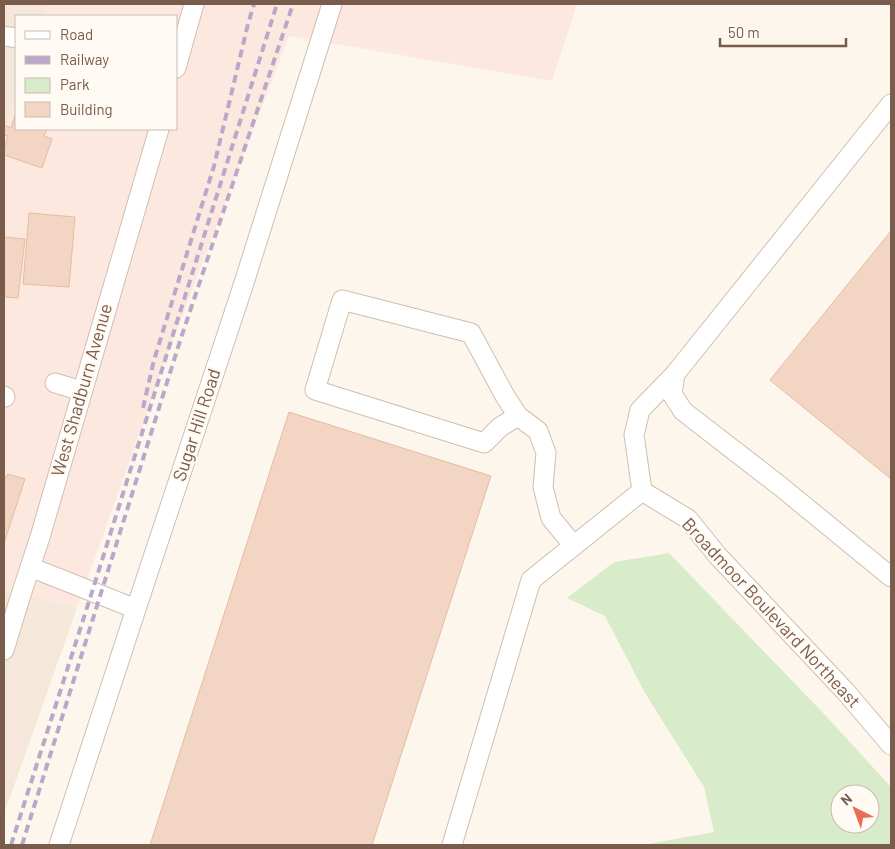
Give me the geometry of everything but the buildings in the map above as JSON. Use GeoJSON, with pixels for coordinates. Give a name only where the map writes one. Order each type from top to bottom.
{"type":"FeatureCollection","features":[{"type":"Feature","properties":{"kind":"street"},"geometry":{"type":"LineString","coordinates":[[178,61],[194,4]]}},
{"type":"Feature","properties":{"kind":"street","name":"Sugar Hill Road"},"geometry":{"type":"LineString","coordinates":[[59,845],[243,286],[332,4]]}},
{"type":"Feature","properties":{"kind":"street"},"geometry":{"type":"LineString","coordinates":[[452,845],[531,580],[642,491],[634,435],[640,410],[675,374],[891,104]]}},
{"type":"Feature","properties":{"kind":"street","name":"West Shadburn Avenue"},"geometry":{"type":"LineString","coordinates":[[4,650],[11,600],[30,567],[40,537],[158,130]]}},
{"type":"Feature","properties":{"kind":"street"},"geometry":{"type":"LineString","coordinates":[[518,416],[500,427],[484,443],[316,390],[342,300],[471,333],[518,416],[538,431],[546,453],[543,487],[551,518],[574,546]]}},
{"type":"Feature","properties":{"kind":"street"},"geometry":{"type":"LineString","coordinates":[[675,374],[672,394],[683,411],[780,486],[891,578]]}},
{"type":"Feature","properties":{"kind":"street"},"geometry":{"type":"LineString","coordinates":[[55,383],[82,391]]}},
{"type":"Feature","properties":{"kind":"street","name":"Broadmoor Boulevard Northeast"},"geometry":{"type":"LineString","coordinates":[[642,491],[688,519],[717,555],[845,692],[891,745]]}},
{"type":"Feature","properties":{"kind":"street"},"geometry":{"type":"LineString","coordinates":[[30,567],[136,609]]}},
{"type":"Feature","properties":{"kind":"shaded area"},"geometry":{"type":"Polygon","coordinates":[[[4,4],[48,4],[43,15],[15,15],[15,99],[4,134],[4,4]]]}},
{"type":"Feature","properties":{"kind":"shaded area"},"geometry":{"type":"Polygon","coordinates":[[[48,4],[577,4],[552,81],[289,36],[170,348],[77,608],[4,589],[4,134],[15,99],[15,130],[178,130],[178,15],[43,15],[48,4]]]}},
{"type":"Feature","properties":{"kind":"shaded area"},"geometry":{"type":"Polygon","coordinates":[[[4,589],[77,608],[4,814],[4,589]]]}},
{"type":"Feature","properties":{"kind":"green space"},"geometry":{"type":"Polygon","coordinates":[[[669,553],[826,716],[891,787],[891,845],[643,845],[714,832],[704,787],[645,693],[605,616],[567,598],[614,562],[669,553]]]}},
{"type":"Feature","properties":{"kind":"railway"},"geometry":{"type":"LineString","coordinates":[[143,408],[154,360],[214,166],[254,4]]}},
{"type":"Feature","properties":{"kind":"railway"},"geometry":{"type":"LineString","coordinates":[[11,845],[277,4]]}},
{"type":"Feature","properties":{"kind":"railway"},"geometry":{"type":"LineString","coordinates":[[22,845],[180,341],[293,4]]}}]}
